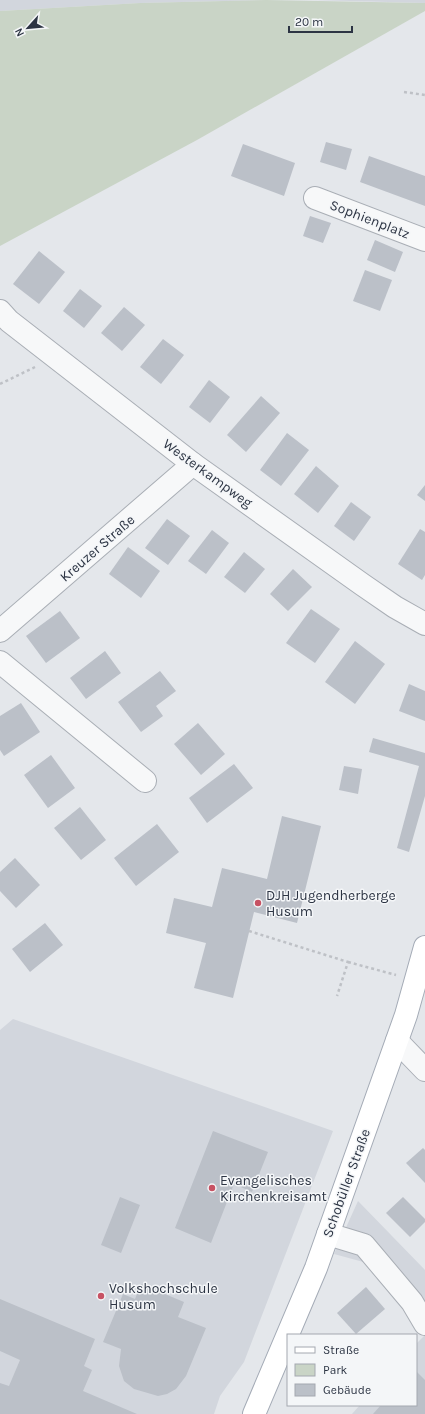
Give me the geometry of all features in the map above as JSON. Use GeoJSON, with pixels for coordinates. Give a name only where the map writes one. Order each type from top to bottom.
{"type":"FeatureCollection","features":[{"type":"Feature","properties":{"kind":"main road","name":"Schobüller Straße"},"geometry":{"type":"LineString","coordinates":[[288,1334],[316,1268],[397,1041],[425,947]]}},
{"type":"Feature","properties":{"kind":"main road","name":"Schobüller Straße"},"geometry":{"type":"LineString","coordinates":[[254,1414],[287,1336]]}},
{"type":"Feature","properties":{"kind":"street","name":"Sophienplatz"},"geometry":{"type":"LineString","coordinates":[[315,198],[425,240]]}},
{"type":"Feature","properties":{"kind":"street","name":"Westerkampweg"},"geometry":{"type":"LineString","coordinates":[[0,311],[9,321],[193,464],[363,585],[395,607],[425,624]]}},
{"type":"Feature","properties":{"kind":"street","name":"Kreuzer Straße"},"geometry":{"type":"LineString","coordinates":[[0,631],[193,464]]}},
{"type":"Feature","properties":{"kind":"street"},"geometry":{"type":"LineString","coordinates":[[0,662],[145,781]]}},
{"type":"Feature","properties":{"kind":"street"},"geometry":{"type":"LineString","coordinates":[[397,1041],[425,1070]]}},
{"type":"Feature","properties":{"kind":"street"},"geometry":{"type":"LineString","coordinates":[[328,1234],[364,1245],[412,1302],[425,1324]]}},
{"type":"Feature","properties":{"kind":"path"},"geometry":{"type":"LineString","coordinates":[[404,92],[425,95]]}},
{"type":"Feature","properties":{"kind":"path"},"geometry":{"type":"LineString","coordinates":[[0,384],[55,357]]}},
{"type":"Feature","properties":{"kind":"path"},"geometry":{"type":"LineString","coordinates":[[249,931],[348,962],[416,981]]}},
{"type":"Feature","properties":{"kind":"path"},"geometry":{"type":"LineString","coordinates":[[337,996],[348,962]]}},
{"type":"Feature","properties":{"kind":"shaded area"},"geometry":{"type":"Polygon","coordinates":[[[0,0],[266,0],[140,3],[0,11],[0,0]]]}},
{"type":"Feature","properties":{"kind":"shaded area"},"geometry":{"type":"Polygon","coordinates":[[[313,0],[425,0],[425,3],[313,0]]]}},
{"type":"Feature","properties":{"kind":"shaded area"},"geometry":{"type":"Polygon","coordinates":[[[13,1019],[333,1131],[244,1362],[220,1396],[214,1414],[0,1414],[0,1030],[13,1019]]]}},
{"type":"Feature","properties":{"kind":"shaded area"},"geometry":{"type":"Polygon","coordinates":[[[358,1201],[425,1270],[425,1335],[378,1266],[334,1254],[358,1201]]]}},
{"type":"Feature","properties":{"kind":"shaded area"},"geometry":{"type":"Polygon","coordinates":[[[425,1335],[425,1414],[352,1414],[359,1406],[417,1406],[417,1343],[425,1335]]]}},
{"type":"Feature","properties":{"kind":"green space"},"geometry":{"type":"Polygon","coordinates":[[[266,0],[425,3],[425,11],[197,140],[0,246],[0,11],[140,3],[266,0]]]}},
{"type":"Feature","properties":{"kind":"building"},"geometry":{"type":"Polygon","coordinates":[[[326,142],[352,149],[346,170],[320,162],[326,142]]]}},
{"type":"Feature","properties":{"kind":"building"},"geometry":{"type":"Polygon","coordinates":[[[243,144],[295,163],[284,196],[231,176],[243,144]]]}},
{"type":"Feature","properties":{"kind":"building"},"geometry":{"type":"Polygon","coordinates":[[[369,156],[425,176],[425,206],[360,182],[369,156]]]}},
{"type":"Feature","properties":{"kind":"building"},"geometry":{"type":"Polygon","coordinates":[[[310,216],[331,223],[323,243],[303,236],[310,216]]]}},
{"type":"Feature","properties":{"kind":"building"},"geometry":{"type":"Polygon","coordinates":[[[375,240],[403,252],[395,272],[367,260],[375,240]]]}},
{"type":"Feature","properties":{"kind":"building"},"geometry":{"type":"Polygon","coordinates":[[[39,251],[65,272],[39,304],[13,284],[39,251]]]}},
{"type":"Feature","properties":{"kind":"building"},"geometry":{"type":"Polygon","coordinates":[[[365,270],[392,280],[380,311],[353,301],[365,270]]]}},
{"type":"Feature","properties":{"kind":"building"},"geometry":{"type":"Polygon","coordinates":[[[80,289],[102,306],[84,328],[63,311],[80,289]]]}},
{"type":"Feature","properties":{"kind":"building"},"geometry":{"type":"Polygon","coordinates":[[[124,307],[145,325],[122,351],[101,333],[124,307]]]}},
{"type":"Feature","properties":{"kind":"building"},"geometry":{"type":"Polygon","coordinates":[[[163,339],[184,355],[161,384],[140,367],[163,339]]]}},
{"type":"Feature","properties":{"kind":"building"},"geometry":{"type":"Polygon","coordinates":[[[209,380],[230,397],[210,423],[189,407],[209,380]]]}},
{"type":"Feature","properties":{"kind":"building"},"geometry":{"type":"Polygon","coordinates":[[[261,396],[280,413],[246,452],[227,435],[261,396]]]}},
{"type":"Feature","properties":{"kind":"building"},"geometry":{"type":"Polygon","coordinates":[[[287,433],[309,450],[281,486],[260,470],[287,433]]]}},
{"type":"Feature","properties":{"kind":"building"},"geometry":{"type":"Polygon","coordinates":[[[316,466],[339,486],[318,513],[294,494],[316,466]]]}},
{"type":"Feature","properties":{"kind":"building"},"geometry":{"type":"Polygon","coordinates":[[[425,485],[425,501],[417,495],[425,485]]]}},
{"type":"Feature","properties":{"kind":"building"},"geometry":{"type":"Polygon","coordinates":[[[351,502],[371,517],[354,541],[334,526],[351,502]]]}},
{"type":"Feature","properties":{"kind":"building"},"geometry":{"type":"Polygon","coordinates":[[[167,519],[190,536],[168,565],[145,548],[167,519]]]}},
{"type":"Feature","properties":{"kind":"building"},"geometry":{"type":"Polygon","coordinates":[[[420,529],[425,532],[425,575],[422,580],[398,564],[420,529]]]}},
{"type":"Feature","properties":{"kind":"building"},"geometry":{"type":"Polygon","coordinates":[[[212,530],[229,543],[206,574],[188,561],[212,530]]]}},
{"type":"Feature","properties":{"kind":"building"},"geometry":{"type":"Polygon","coordinates":[[[128,547],[160,571],[141,598],[109,574],[128,547]]]}},
{"type":"Feature","properties":{"kind":"building"},"geometry":{"type":"Polygon","coordinates":[[[244,552],[265,569],[245,593],[224,577],[244,552]]]}},
{"type":"Feature","properties":{"kind":"building"},"geometry":{"type":"Polygon","coordinates":[[[293,569],[312,587],[288,611],[270,594],[293,569]]]}},
{"type":"Feature","properties":{"kind":"building"},"geometry":{"type":"Polygon","coordinates":[[[311,609],[340,629],[315,663],[286,643],[311,609]]]}},
{"type":"Feature","properties":{"kind":"building"},"geometry":{"type":"Polygon","coordinates":[[[60,611],[80,638],[46,663],[26,636],[60,611]]]}},
{"type":"Feature","properties":{"kind":"building"},"geometry":{"type":"Polygon","coordinates":[[[355,641],[385,664],[355,704],[325,682],[355,641]]]}},
{"type":"Feature","properties":{"kind":"building"},"geometry":{"type":"Polygon","coordinates":[[[105,651],[121,673],[86,699],[70,678],[105,651]]]}},
{"type":"Feature","properties":{"kind":"building"},"geometry":{"type":"Polygon","coordinates":[[[160,671],[176,691],[156,706],[163,716],[141,732],[118,702],[160,671]]]}},
{"type":"Feature","properties":{"kind":"building"},"geometry":{"type":"Polygon","coordinates":[[[409,684],[425,691],[425,721],[399,711],[409,684]]]}},
{"type":"Feature","properties":{"kind":"building"},"geometry":{"type":"Polygon","coordinates":[[[21,703],[40,732],[4,756],[0,750],[0,716],[21,703]]]}},
{"type":"Feature","properties":{"kind":"building"},"geometry":{"type":"Polygon","coordinates":[[[198,723],[225,754],[201,775],[174,744],[198,723]]]}},
{"type":"Feature","properties":{"kind":"building"},"geometry":{"type":"Polygon","coordinates":[[[373,738],[425,753],[425,796],[409,852],[397,848],[419,766],[369,752],[373,738]]]}},
{"type":"Feature","properties":{"kind":"building"},"geometry":{"type":"Polygon","coordinates":[[[51,755],[75,788],[48,808],[24,775],[51,755]]]}},
{"type":"Feature","properties":{"kind":"building"},"geometry":{"type":"Polygon","coordinates":[[[234,764],[253,788],[207,823],[189,798],[234,764]]]}},
{"type":"Feature","properties":{"kind":"building"},"geometry":{"type":"Polygon","coordinates":[[[344,766],[362,769],[358,794],[339,790],[344,766]]]}},
{"type":"Feature","properties":{"kind":"building"},"geometry":{"type":"Polygon","coordinates":[[[80,807],[106,840],[81,860],[54,828],[80,807]]]}},
{"type":"Feature","properties":{"kind":"building","name":"DJH Jugendherberge Husum"},"geometry":{"type":"Polygon","coordinates":[[[282,816],[321,826],[297,923],[254,912],[233,998],[194,988],[206,943],[166,933],[174,898],[212,907],[222,868],[267,879],[282,816]]]}},
{"type":"Feature","properties":{"kind":"building"},"geometry":{"type":"Polygon","coordinates":[[[157,824],[179,852],[136,886],[114,858],[157,824]]]}},
{"type":"Feature","properties":{"kind":"building"},"geometry":{"type":"Polygon","coordinates":[[[15,858],[40,885],[16,908],[0,891],[0,872],[15,858]]]}},
{"type":"Feature","properties":{"kind":"building"},"geometry":{"type":"Polygon","coordinates":[[[45,923],[63,945],[30,972],[12,949],[45,923]]]}},
{"type":"Feature","properties":{"kind":"building","name":"Evangelisches Kirchenkreisamt"},"geometry":{"type":"Polygon","coordinates":[[[213,1131],[268,1152],[252,1192],[234,1184],[211,1243],[175,1228],[213,1131]]]}},
{"type":"Feature","properties":{"kind":"building"},"geometry":{"type":"Polygon","coordinates":[[[423,1148],[425,1150],[425,1183],[406,1163],[423,1148]]]}},
{"type":"Feature","properties":{"kind":"building"},"geometry":{"type":"Polygon","coordinates":[[[120,1197],[140,1205],[121,1253],[101,1245],[120,1197]]]}},
{"type":"Feature","properties":{"kind":"building"},"geometry":{"type":"Polygon","coordinates":[[[403,1197],[425,1219],[425,1222],[410,1237],[386,1213],[403,1197]]]}},
{"type":"Feature","properties":{"kind":"building","name":"Volkshochschule Husum"},"geometry":{"type":"Polygon","coordinates":[[[141,1284],[184,1302],[178,1317],[206,1328],[186,1376],[176,1389],[167,1394],[158,1396],[134,1389],[124,1381],[119,1366],[121,1349],[103,1342],[123,1294],[135,1299],[141,1284]]]}},
{"type":"Feature","properties":{"kind":"building"},"geometry":{"type":"Polygon","coordinates":[[[366,1287],[385,1309],[356,1334],[337,1313],[366,1287]]]}},
{"type":"Feature","properties":{"kind":"building"},"geometry":{"type":"Polygon","coordinates":[[[0,1299],[95,1339],[84,1366],[92,1370],[83,1391],[137,1414],[0,1414],[0,1383],[9,1386],[20,1360],[0,1351],[0,1299]]]}},
{"type":"Feature","properties":{"kind":"building"},"geometry":{"type":"Polygon","coordinates":[[[417,1372],[425,1380],[425,1414],[373,1414],[380,1406],[417,1406],[417,1372]]]}},
{"type":"Feature","properties":{"kind":"place","name":"DJH Jugendherberge Husum"},"geometry":{"type":"Point","coordinates":[258,903]}},
{"type":"Feature","properties":{"kind":"place","name":"Evangelisches Kirchenkreisamt"},"geometry":{"type":"Point","coordinates":[212,1188]}},
{"type":"Feature","properties":{"kind":"place","name":"Volkshochschule Husum"},"geometry":{"type":"Point","coordinates":[101,1296]}}]}
